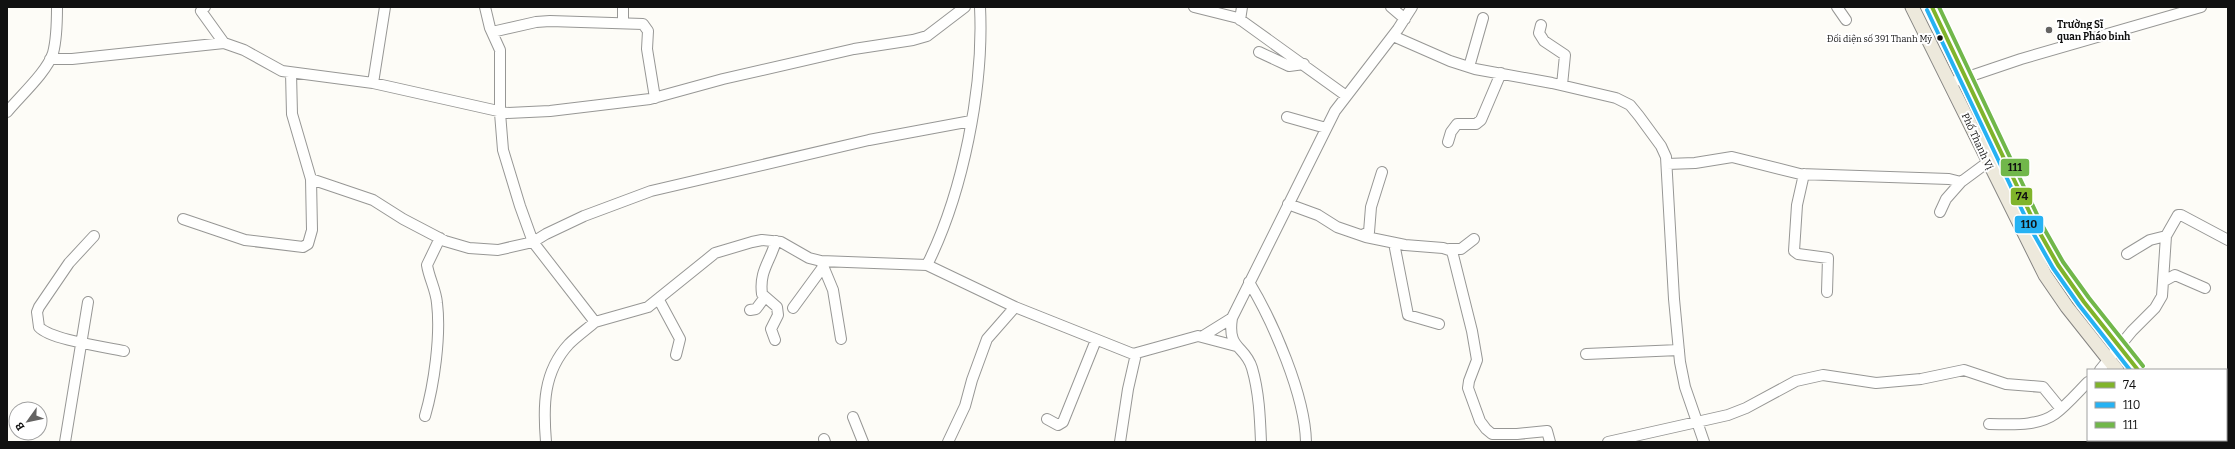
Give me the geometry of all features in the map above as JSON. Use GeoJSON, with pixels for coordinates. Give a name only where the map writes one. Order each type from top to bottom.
{"type":"FeatureCollection","features":[{"type":"Feature","properties":{"kind":"main road","name":"Phố Thanh Vị"},"geometry":{"type":"LineString","coordinates":[[1912,7],[2045,275],[2067,307],[2113,365]]}},
{"type":"Feature","properties":{"kind":"main road","name":"Phố Thanh Vị"},"geometry":{"type":"LineString","coordinates":[[1932,7],[2040,234],[2080,296],[2119,348],[2137,369]]}},
{"type":"Feature","properties":{"kind":"street"},"geometry":{"type":"LineString","coordinates":[[7,112],[45,68],[50,59],[56,36],[57,7]]}},
{"type":"Feature","properties":{"kind":"street"},"geometry":{"type":"LineString","coordinates":[[205,7],[201,11],[224,43]]}},
{"type":"Feature","properties":{"kind":"street"},"geometry":{"type":"LineString","coordinates":[[373,83],[385,7]]}},
{"type":"Feature","properties":{"kind":"street"},"geometry":{"type":"LineString","coordinates":[[485,7],[500,53],[500,113],[503,150],[520,206],[534,242],[595,322]]}},
{"type":"Feature","properties":{"kind":"street"},"geometry":{"type":"LineString","coordinates":[[623,7],[623,22]]}},
{"type":"Feature","properties":{"kind":"street"},"geometry":{"type":"LineString","coordinates":[[50,59],[72,59],[224,43],[244,50],[267,65],[291,73],[373,83],[500,113],[550,111],[655,98],[723,79],[854,49],[927,36],[965,7]]}},
{"type":"Feature","properties":{"kind":"street"},"geometry":{"type":"LineString","coordinates":[[927,265],[953,198],[971,121],[982,36],[980,7]]}},
{"type":"Feature","properties":{"kind":"street"},"geometry":{"type":"LineString","coordinates":[[1194,7],[1232,15],[1304,64],[1346,95]]}},
{"type":"Feature","properties":{"kind":"street"},"geometry":{"type":"LineString","coordinates":[[1240,20],[1242,7]]}},
{"type":"Feature","properties":{"kind":"street"},"geometry":{"type":"LineString","coordinates":[[1391,7],[1405,19]]}},
{"type":"Feature","properties":{"kind":"street"},"geometry":{"type":"LineString","coordinates":[[1261,442],[1259,403],[1252,367],[1246,356],[1236,346],[1230,334],[1232,318],[1326,128],[1346,95],[1393,36],[1412,7]]}},
{"type":"Feature","properties":{"kind":"street"},"geometry":{"type":"LineString","coordinates":[[1837,7],[1846,20]]}},
{"type":"Feature","properties":{"kind":"street"},"geometry":{"type":"LineString","coordinates":[[1950,83],[2021,59],[2201,7]]}},
{"type":"Feature","properties":{"kind":"street"},"geometry":{"type":"LineString","coordinates":[[1470,67],[1482,18]]}},
{"type":"Feature","properties":{"kind":"street"},"geometry":{"type":"LineString","coordinates":[[492,32],[543,21],[623,22],[643,24],[647,30],[647,49],[655,98]]}},
{"type":"Feature","properties":{"kind":"street"},"geometry":{"type":"LineString","coordinates":[[1541,25],[1539,33],[1544,41],[1565,55],[1562,85]]}},
{"type":"Feature","properties":{"kind":"street"},"geometry":{"type":"LineString","coordinates":[[1393,36],[1450,61],[1470,67],[1562,85],[1625,101],[1639,116],[1661,146],[1668,164],[1673,291],[1679,350],[1685,387],[1704,442]]}},
{"type":"Feature","properties":{"kind":"street"},"geometry":{"type":"LineString","coordinates":[[1259,52],[1288,66],[1304,64]]}},
{"type":"Feature","properties":{"kind":"street"},"geometry":{"type":"LineString","coordinates":[[183,219],[245,240],[304,247],[308,244],[312,236],[311,179],[292,114],[291,73]]}},
{"type":"Feature","properties":{"kind":"street"},"geometry":{"type":"LineString","coordinates":[[1448,142],[1451,132],[1457,124],[1476,124],[1481,120],[1501,73]]}},
{"type":"Feature","properties":{"kind":"street"},"geometry":{"type":"LineString","coordinates":[[1287,117],[1326,128]]}},
{"type":"Feature","properties":{"kind":"street"},"geometry":{"type":"LineString","coordinates":[[311,179],[373,200],[438,243],[486,250],[498,250],[534,242],[546,234],[577,219],[651,191],[869,140],[971,121]]}},
{"type":"Feature","properties":{"kind":"street"},"geometry":{"type":"LineString","coordinates":[[1668,164],[1738,158],[1789,172],[1804,174],[1949,179],[1961,182]]}},
{"type":"Feature","properties":{"kind":"street"},"geometry":{"type":"LineString","coordinates":[[1940,212],[1946,199],[1961,182],[1988,162]]}},
{"type":"Feature","properties":{"kind":"street"},"geometry":{"type":"LineString","coordinates":[[1362,235],[1369,232],[1371,207],[1382,172]]}},
{"type":"Feature","properties":{"kind":"street"},"geometry":{"type":"LineString","coordinates":[[1804,174],[1797,206],[1794,251],[1798,254],[1828,258],[1827,292]]}},
{"type":"Feature","properties":{"kind":"street"},"geometry":{"type":"LineString","coordinates":[[1288,204],[1318,215],[1337,227],[1394,243],[1461,249],[1474,239]]}},
{"type":"Feature","properties":{"kind":"street"},"geometry":{"type":"LineString","coordinates":[[2103,369],[2113,365],[2119,348],[2155,308],[2162,296],[2166,236],[2172,223],[2178,215],[2181,214],[2228,240]]}},
{"type":"Feature","properties":{"kind":"street"},"geometry":{"type":"LineString","coordinates":[[94,236],[69,263],[37,312],[39,327],[42,330],[80,342],[124,351]]}},
{"type":"Feature","properties":{"kind":"street"},"geometry":{"type":"LineString","coordinates":[[2127,254],[2150,240],[2166,236]]}},
{"type":"Feature","properties":{"kind":"street"},"geometry":{"type":"LineString","coordinates":[[775,340],[771,329],[778,315],[777,307],[762,294],[762,274],[776,241]]}},
{"type":"Feature","properties":{"kind":"street"},"geometry":{"type":"LineString","coordinates":[[546,442],[544,418],[546,393],[550,374],[569,344],[595,322],[648,307],[659,300],[715,253],[752,242],[776,241],[791,246],[809,258],[822,264],[927,265],[1015,307],[1096,340],[1136,354],[1193,337],[1203,336],[1236,346]]}},
{"type":"Feature","properties":{"kind":"street"},"geometry":{"type":"LineString","coordinates":[[425,416],[434,380],[437,329],[437,303],[427,265],[438,243]]}},
{"type":"Feature","properties":{"kind":"street"},"geometry":{"type":"LineString","coordinates":[[1394,243],[1408,315],[1439,324]]}},
{"type":"Feature","properties":{"kind":"street"},"geometry":{"type":"LineString","coordinates":[[1449,249],[1452,251],[1454,258],[1472,331],[1476,360],[1468,381],[1468,388],[1480,421],[1486,430],[1492,434],[1517,434],[1547,431],[1550,442]]}},
{"type":"Feature","properties":{"kind":"street"},"geometry":{"type":"LineString","coordinates":[[793,308],[822,264]]}},
{"type":"Feature","properties":{"kind":"street"},"geometry":{"type":"LineString","coordinates":[[822,264],[833,290],[841,339]]}},
{"type":"Feature","properties":{"kind":"street"},"geometry":{"type":"LineString","coordinates":[[2164,281],[2175,275],[2205,288]]}},
{"type":"Feature","properties":{"kind":"street"},"geometry":{"type":"LineString","coordinates":[[1249,282],[1265,313],[1303,407],[1306,442]]}},
{"type":"Feature","properties":{"kind":"street"},"geometry":{"type":"LineString","coordinates":[[750,310],[756,309],[765,297]]}},
{"type":"Feature","properties":{"kind":"street"},"geometry":{"type":"LineString","coordinates":[[659,300],[680,339],[676,354]]}},
{"type":"Feature","properties":{"kind":"street"},"geometry":{"type":"LineString","coordinates":[[65,442],[80,342],[88,302]]}},
{"type":"Feature","properties":{"kind":"street"},"geometry":{"type":"LineString","coordinates":[[948,442],[966,406],[972,380],[987,339],[1015,307]]}},
{"type":"Feature","properties":{"kind":"street"},"geometry":{"type":"LineString","coordinates":[[1203,336],[1232,318]]}},
{"type":"Feature","properties":{"kind":"street"},"geometry":{"type":"LineString","coordinates":[[1047,418],[1058,425],[1063,422],[1096,340]]}},
{"type":"Feature","properties":{"kind":"street"},"geometry":{"type":"LineString","coordinates":[[1586,354],[1679,350]]}},
{"type":"Feature","properties":{"kind":"street"},"geometry":{"type":"LineString","coordinates":[[1120,442],[1128,389],[1136,354]]}},
{"type":"Feature","properties":{"kind":"street"},"geometry":{"type":"LineString","coordinates":[[1608,442],[1697,423],[1746,408],[1796,381],[1823,375],[1876,383],[1921,379],[1964,370],[2006,384],[2042,387],[2062,409]]}},
{"type":"Feature","properties":{"kind":"street"},"geometry":{"type":"LineString","coordinates":[[1989,424],[2027,424],[2047,418],[2062,409],[2087,383]]}},
{"type":"Feature","properties":{"kind":"street"},"geometry":{"type":"LineString","coordinates":[[853,417],[863,442]]}},
{"type":"Feature","properties":{"kind":"transit line","name":"74"},"geometry":{"type":"LineString","coordinates":[[1932,7],[2037,228],[2058,265],[2084,302],[2137,369]]}},
{"type":"Feature","properties":{"kind":"transit line","name":"111"},"geometry":{"type":"LineString","coordinates":[[1939,7],[2042,225],[2063,262],[2089,298],[2143,366]]}},
{"type":"Feature","properties":{"kind":"transit line","name":"110"},"geometry":{"type":"LineString","coordinates":[[1927,10],[2032,231],[2053,268],[2079,305],[2129,369]]}},
{"type":"Feature","properties":{"kind":"place","name":"Trường Sĩ quan Pháo binh"},"geometry":{"type":"Point","coordinates":[2049,30]}},
{"type":"Feature","properties":{"kind":"place","name":"Đối diện số 391 Thanh Mỹ"},"geometry":{"type":"Point","coordinates":[1940,38]}}]}
